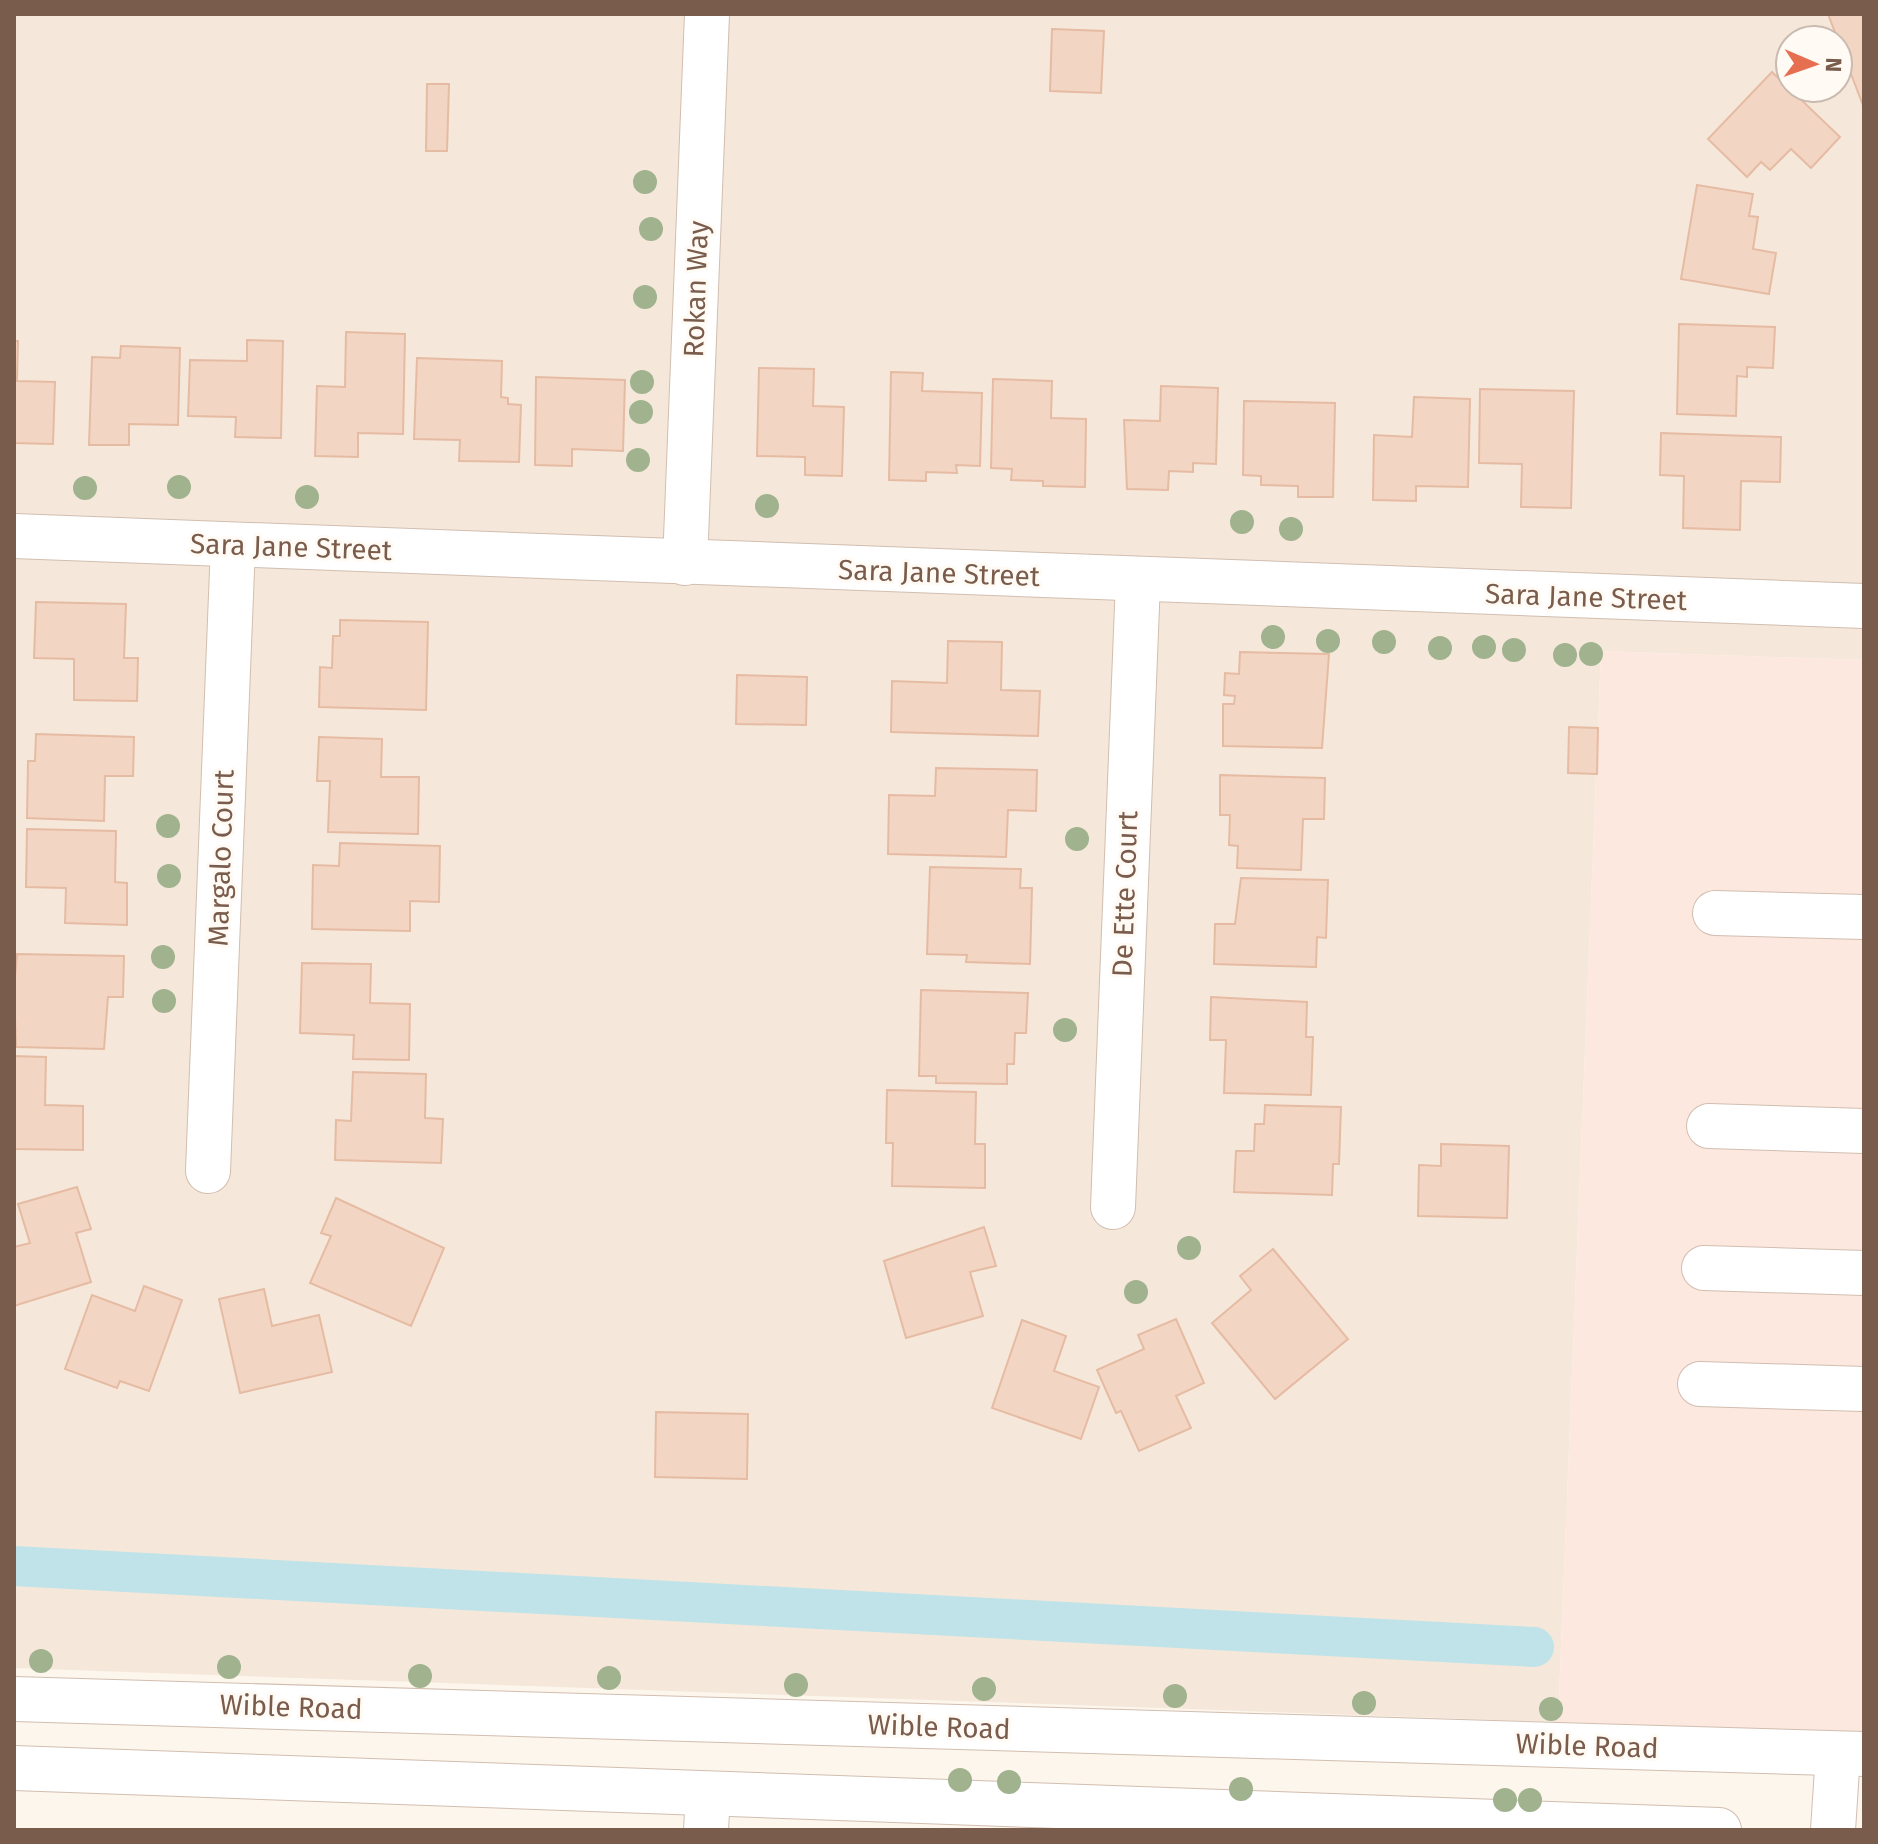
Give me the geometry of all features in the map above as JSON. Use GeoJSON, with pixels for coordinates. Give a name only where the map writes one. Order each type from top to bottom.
{"type":"FeatureCollection","features":[{"type":"Feature","properties":{"kind":"street","name":"Rokan Way"},"geometry":{"type":"LineString","coordinates":[[685,563],[707,14]]}},
{"type":"Feature","properties":{"kind":"street","name":"Sara Jane Street"},"geometry":{"type":"LineString","coordinates":[[14,536],[1138,581],[1864,606]]}},
{"type":"Feature","properties":{"kind":"street","name":"Margalo Court"},"geometry":{"type":"LineString","coordinates":[[208,1171],[233,545]]}},
{"type":"Feature","properties":{"kind":"street","name":"De Ette Court"},"geometry":{"type":"LineString","coordinates":[[1113,1207],[1138,581]]}},
{"type":"Feature","properties":{"kind":"street"},"geometry":{"type":"LineString","coordinates":[[1715,913],[1864,917]]}},
{"type":"Feature","properties":{"kind":"street"},"geometry":{"type":"LineString","coordinates":[[1709,1126],[1864,1131]]}},
{"type":"Feature","properties":{"kind":"street"},"geometry":{"type":"LineString","coordinates":[[1704,1268],[1864,1273]]}},
{"type":"Feature","properties":{"kind":"street"},"geometry":{"type":"LineString","coordinates":[[1700,1384],[1864,1389]]}},
{"type":"Feature","properties":{"kind":"street","name":"Wible Road"},"geometry":{"type":"LineString","coordinates":[[14,1699],[1851,1754]]}},
{"type":"Feature","properties":{"kind":"street"},"geometry":{"type":"LineString","coordinates":[[1833,1830],[1851,1754]]}},
{"type":"Feature","properties":{"kind":"street"},"geometry":{"type":"LineString","coordinates":[[14,1768],[707,1812],[1719,1830]]}},
{"type":"Feature","properties":{"kind":"shaded area"},"geometry":{"type":"Polygon","coordinates":[[[14,14],[1864,14],[1864,660],[1601,651],[1558,1722],[14,1668],[14,14]]]}},
{"type":"Feature","properties":{"kind":"shaded area"},"geometry":{"type":"Polygon","coordinates":[[[1601,651],[1864,660],[1864,1732],[1558,1722],[1601,651]]]}},
{"type":"Feature","properties":{"kind":"building"},"geometry":{"type":"Polygon","coordinates":[[[1828,14],[1864,14],[1864,108],[1854,82],[1854,24],[1832,24],[1828,14]]]}},
{"type":"Feature","properties":{"kind":"building"},"geometry":{"type":"Polygon","coordinates":[[[1052,29],[1104,31],[1101,93],[1050,91],[1052,29]]]}},
{"type":"Feature","properties":{"kind":"building"},"geometry":{"type":"Polygon","coordinates":[[[1772,72],[1774,104],[1805,104],[1840,137],[1811,168],[1791,149],[1770,170],[1761,162],[1747,177],[1708,139],[1772,72]]]}},
{"type":"Feature","properties":{"kind":"building"},"geometry":{"type":"Polygon","coordinates":[[[427,84],[449,84],[447,151],[426,151],[427,84]]]}},
{"type":"Feature","properties":{"kind":"building"},"geometry":{"type":"Polygon","coordinates":[[[1697,185],[1753,194],[1749,216],[1758,217],[1753,249],[1776,253],[1769,294],[1681,279],[1697,185]]]}},
{"type":"Feature","properties":{"kind":"building"},"geometry":{"type":"Polygon","coordinates":[[[1679,324],[1775,327],[1773,368],[1747,367],[1747,377],[1737,376],[1736,416],[1677,414],[1679,324]]]}},
{"type":"Feature","properties":{"kind":"building"},"geometry":{"type":"Polygon","coordinates":[[[346,332],[405,334],[403,434],[358,433],[358,457],[315,456],[317,386],[345,387],[346,332]]]}},
{"type":"Feature","properties":{"kind":"building"},"geometry":{"type":"Polygon","coordinates":[[[247,340],[283,341],[281,438],[235,437],[236,417],[188,416],[190,360],[247,361],[247,340]]]}},
{"type":"Feature","properties":{"kind":"building"},"geometry":{"type":"Polygon","coordinates":[[[14,341],[18,341],[17,381],[55,382],[53,444],[14,443],[14,341]]]}},
{"type":"Feature","properties":{"kind":"building"},"geometry":{"type":"Polygon","coordinates":[[[121,346],[180,348],[178,425],[129,424],[129,445],[89,445],[92,357],[120,358],[121,346]]]}},
{"type":"Feature","properties":{"kind":"building"},"geometry":{"type":"Polygon","coordinates":[[[417,358],[502,361],[501,397],[508,398],[508,404],[521,405],[519,462],[459,461],[460,440],[414,439],[417,358]]]}},
{"type":"Feature","properties":{"kind":"building"},"geometry":{"type":"Polygon","coordinates":[[[759,368],[814,369],[813,406],[844,407],[842,476],[805,475],[805,457],[757,456],[759,368]]]}},
{"type":"Feature","properties":{"kind":"building"},"geometry":{"type":"Polygon","coordinates":[[[891,372],[923,373],[922,391],[982,393],[980,466],[956,465],[957,473],[926,472],[926,481],[889,480],[891,372]]]}},
{"type":"Feature","properties":{"kind":"building"},"geometry":{"type":"Polygon","coordinates":[[[536,377],[625,380],[623,451],[572,449],[572,466],[535,465],[536,377]]]}},
{"type":"Feature","properties":{"kind":"building"},"geometry":{"type":"Polygon","coordinates":[[[993,379],[1052,381],[1051,418],[1086,419],[1085,487],[1043,486],[1043,481],[1011,480],[1012,469],[991,468],[993,379]]]}},
{"type":"Feature","properties":{"kind":"building"},"geometry":{"type":"Polygon","coordinates":[[[1161,386],[1218,388],[1216,464],[1193,463],[1193,472],[1169,471],[1168,490],[1127,489],[1124,420],[1160,421],[1161,386]]]}},
{"type":"Feature","properties":{"kind":"building"},"geometry":{"type":"Polygon","coordinates":[[[1480,389],[1574,391],[1571,508],[1521,507],[1522,464],[1479,463],[1480,389]]]}},
{"type":"Feature","properties":{"kind":"building"},"geometry":{"type":"Polygon","coordinates":[[[1414,397],[1470,399],[1468,487],[1416,486],[1416,501],[1373,500],[1374,435],[1412,437],[1414,397]]]}},
{"type":"Feature","properties":{"kind":"building"},"geometry":{"type":"Polygon","coordinates":[[[1244,401],[1335,403],[1333,497],[1298,497],[1298,486],[1261,485],[1261,476],[1243,475],[1244,401]]]}},
{"type":"Feature","properties":{"kind":"building"},"geometry":{"type":"Polygon","coordinates":[[[1661,433],[1781,437],[1780,482],[1741,481],[1740,530],[1683,528],[1684,476],[1660,475],[1661,433]]]}},
{"type":"Feature","properties":{"kind":"building"},"geometry":{"type":"Polygon","coordinates":[[[36,602],[126,604],[124,658],[138,658],[137,701],[74,700],[74,659],[34,658],[36,602]]]}},
{"type":"Feature","properties":{"kind":"building"},"geometry":{"type":"Polygon","coordinates":[[[340,620],[428,622],[426,710],[319,707],[320,667],[332,668],[333,636],[340,636],[340,620]]]}},
{"type":"Feature","properties":{"kind":"building"},"geometry":{"type":"Polygon","coordinates":[[[948,641],[1002,642],[1001,690],[1040,691],[1038,736],[891,732],[892,681],[947,683],[948,641]]]}},
{"type":"Feature","properties":{"kind":"building"},"geometry":{"type":"Polygon","coordinates":[[[1240,652],[1329,654],[1322,748],[1223,746],[1223,704],[1234,704],[1235,696],[1224,695],[1225,673],[1239,674],[1240,652]]]}},
{"type":"Feature","properties":{"kind":"building"},"geometry":{"type":"Polygon","coordinates":[[[737,675],[807,677],[806,725],[736,724],[737,675]]]}},
{"type":"Feature","properties":{"kind":"building"},"geometry":{"type":"Polygon","coordinates":[[[1569,727],[1598,728],[1597,774],[1568,773],[1569,727]]]}},
{"type":"Feature","properties":{"kind":"building"},"geometry":{"type":"Polygon","coordinates":[[[36,734],[134,737],[133,776],[105,776],[104,821],[27,818],[28,761],[35,761],[36,734]]]}},
{"type":"Feature","properties":{"kind":"building"},"geometry":{"type":"Polygon","coordinates":[[[319,737],[382,739],[381,777],[419,777],[418,834],[328,832],[330,781],[317,781],[319,737]]]}},
{"type":"Feature","properties":{"kind":"building"},"geometry":{"type":"Polygon","coordinates":[[[936,768],[1037,770],[1036,811],[1008,810],[1006,857],[888,854],[889,795],[935,796],[936,768]]]}},
{"type":"Feature","properties":{"kind":"building"},"geometry":{"type":"Polygon","coordinates":[[[1220,775],[1325,778],[1324,819],[1303,819],[1301,870],[1237,868],[1238,846],[1229,845],[1230,815],[1220,815],[1220,775]]]}},
{"type":"Feature","properties":{"kind":"building"},"geometry":{"type":"Polygon","coordinates":[[[27,829],[116,831],[115,882],[127,883],[127,925],[65,923],[66,888],[26,887],[27,829]]]}},
{"type":"Feature","properties":{"kind":"building"},"geometry":{"type":"Polygon","coordinates":[[[340,843],[440,846],[439,902],[410,901],[410,931],[312,929],[313,865],[339,866],[340,843]]]}},
{"type":"Feature","properties":{"kind":"building"},"geometry":{"type":"Polygon","coordinates":[[[930,867],[1021,869],[1020,888],[1032,888],[1030,964],[966,962],[967,955],[927,954],[930,867]]]}},
{"type":"Feature","properties":{"kind":"building"},"geometry":{"type":"Polygon","coordinates":[[[1241,878],[1328,880],[1326,938],[1317,937],[1316,967],[1214,964],[1215,924],[1235,924],[1241,878]]]}},
{"type":"Feature","properties":{"kind":"building"},"geometry":{"type":"Polygon","coordinates":[[[17,954],[124,956],[123,997],[108,997],[104,1049],[16,1047],[14,988],[17,954]]]}},
{"type":"Feature","properties":{"kind":"building"},"geometry":{"type":"Polygon","coordinates":[[[302,963],[371,964],[370,1003],[410,1004],[409,1060],[353,1059],[354,1035],[300,1033],[302,963]]]}},
{"type":"Feature","properties":{"kind":"building"},"geometry":{"type":"Polygon","coordinates":[[[921,990],[1028,993],[1026,1033],[1015,1033],[1014,1064],[1007,1064],[1007,1084],[936,1083],[936,1076],[919,1076],[921,990]]]}},
{"type":"Feature","properties":{"kind":"building"},"geometry":{"type":"Polygon","coordinates":[[[1211,997],[1307,1002],[1306,1037],[1313,1037],[1311,1095],[1224,1093],[1226,1040],[1210,1040],[1211,997]]]}},
{"type":"Feature","properties":{"kind":"building"},"geometry":{"type":"Polygon","coordinates":[[[14,1056],[46,1057],[45,1105],[83,1106],[83,1150],[14,1149],[14,1056]]]}},
{"type":"Feature","properties":{"kind":"building"},"geometry":{"type":"Polygon","coordinates":[[[353,1072],[426,1074],[425,1118],[443,1119],[441,1163],[335,1160],[336,1120],[351,1121],[353,1072]]]}},
{"type":"Feature","properties":{"kind":"building"},"geometry":{"type":"Polygon","coordinates":[[[887,1090],[976,1092],[975,1144],[985,1144],[985,1188],[892,1186],[893,1143],[886,1143],[887,1090]]]}},
{"type":"Feature","properties":{"kind":"building"},"geometry":{"type":"Polygon","coordinates":[[[1265,1105],[1341,1107],[1339,1164],[1333,1164],[1332,1195],[1234,1192],[1236,1151],[1254,1151],[1255,1124],[1264,1124],[1265,1105]]]}},
{"type":"Feature","properties":{"kind":"building"},"geometry":{"type":"Polygon","coordinates":[[[1441,1144],[1509,1146],[1507,1218],[1418,1216],[1419,1165],[1441,1166],[1441,1144]]]}},
{"type":"Feature","properties":{"kind":"building"},"geometry":{"type":"Polygon","coordinates":[[[77,1187],[91,1229],[76,1233],[91,1282],[14,1306],[14,1247],[30,1243],[18,1204],[77,1187]]]}},
{"type":"Feature","properties":{"kind":"building"},"geometry":{"type":"Polygon","coordinates":[[[336,1198],[444,1248],[411,1326],[310,1283],[331,1236],[321,1233],[336,1198]]]}},
{"type":"Feature","properties":{"kind":"building"},"geometry":{"type":"Polygon","coordinates":[[[984,1227],[996,1266],[970,1272],[983,1316],[906,1338],[884,1261],[984,1227]]]}},
{"type":"Feature","properties":{"kind":"building"},"geometry":{"type":"Polygon","coordinates":[[[1273,1249],[1348,1339],[1275,1399],[1212,1323],[1251,1290],[1240,1276],[1273,1249]]]}},
{"type":"Feature","properties":{"kind":"building"},"geometry":{"type":"Polygon","coordinates":[[[144,1286],[182,1300],[149,1391],[120,1381],[117,1388],[65,1369],[92,1295],[135,1311],[144,1286]]]}},
{"type":"Feature","properties":{"kind":"building"},"geometry":{"type":"Polygon","coordinates":[[[264,1289],[272,1326],[319,1315],[332,1372],[240,1393],[219,1299],[264,1289]]]}},
{"type":"Feature","properties":{"kind":"building"},"geometry":{"type":"Polygon","coordinates":[[[1176,1319],[1204,1383],[1176,1396],[1191,1428],[1139,1451],[1121,1411],[1116,1413],[1097,1370],[1144,1349],[1138,1335],[1176,1319]]]}},
{"type":"Feature","properties":{"kind":"building"},"geometry":{"type":"Polygon","coordinates":[[[1022,1320],[1066,1336],[1054,1371],[1099,1387],[1081,1439],[992,1408],[1022,1320]]]}},
{"type":"Feature","properties":{"kind":"building"},"geometry":{"type":"Polygon","coordinates":[[[656,1412],[748,1414],[747,1479],[655,1477],[656,1412]]]}},
{"type":"Feature","properties":{"kind":"waterway"},"geometry":{"type":"LineString","coordinates":[[14,1566],[1534,1647]]}}]}
